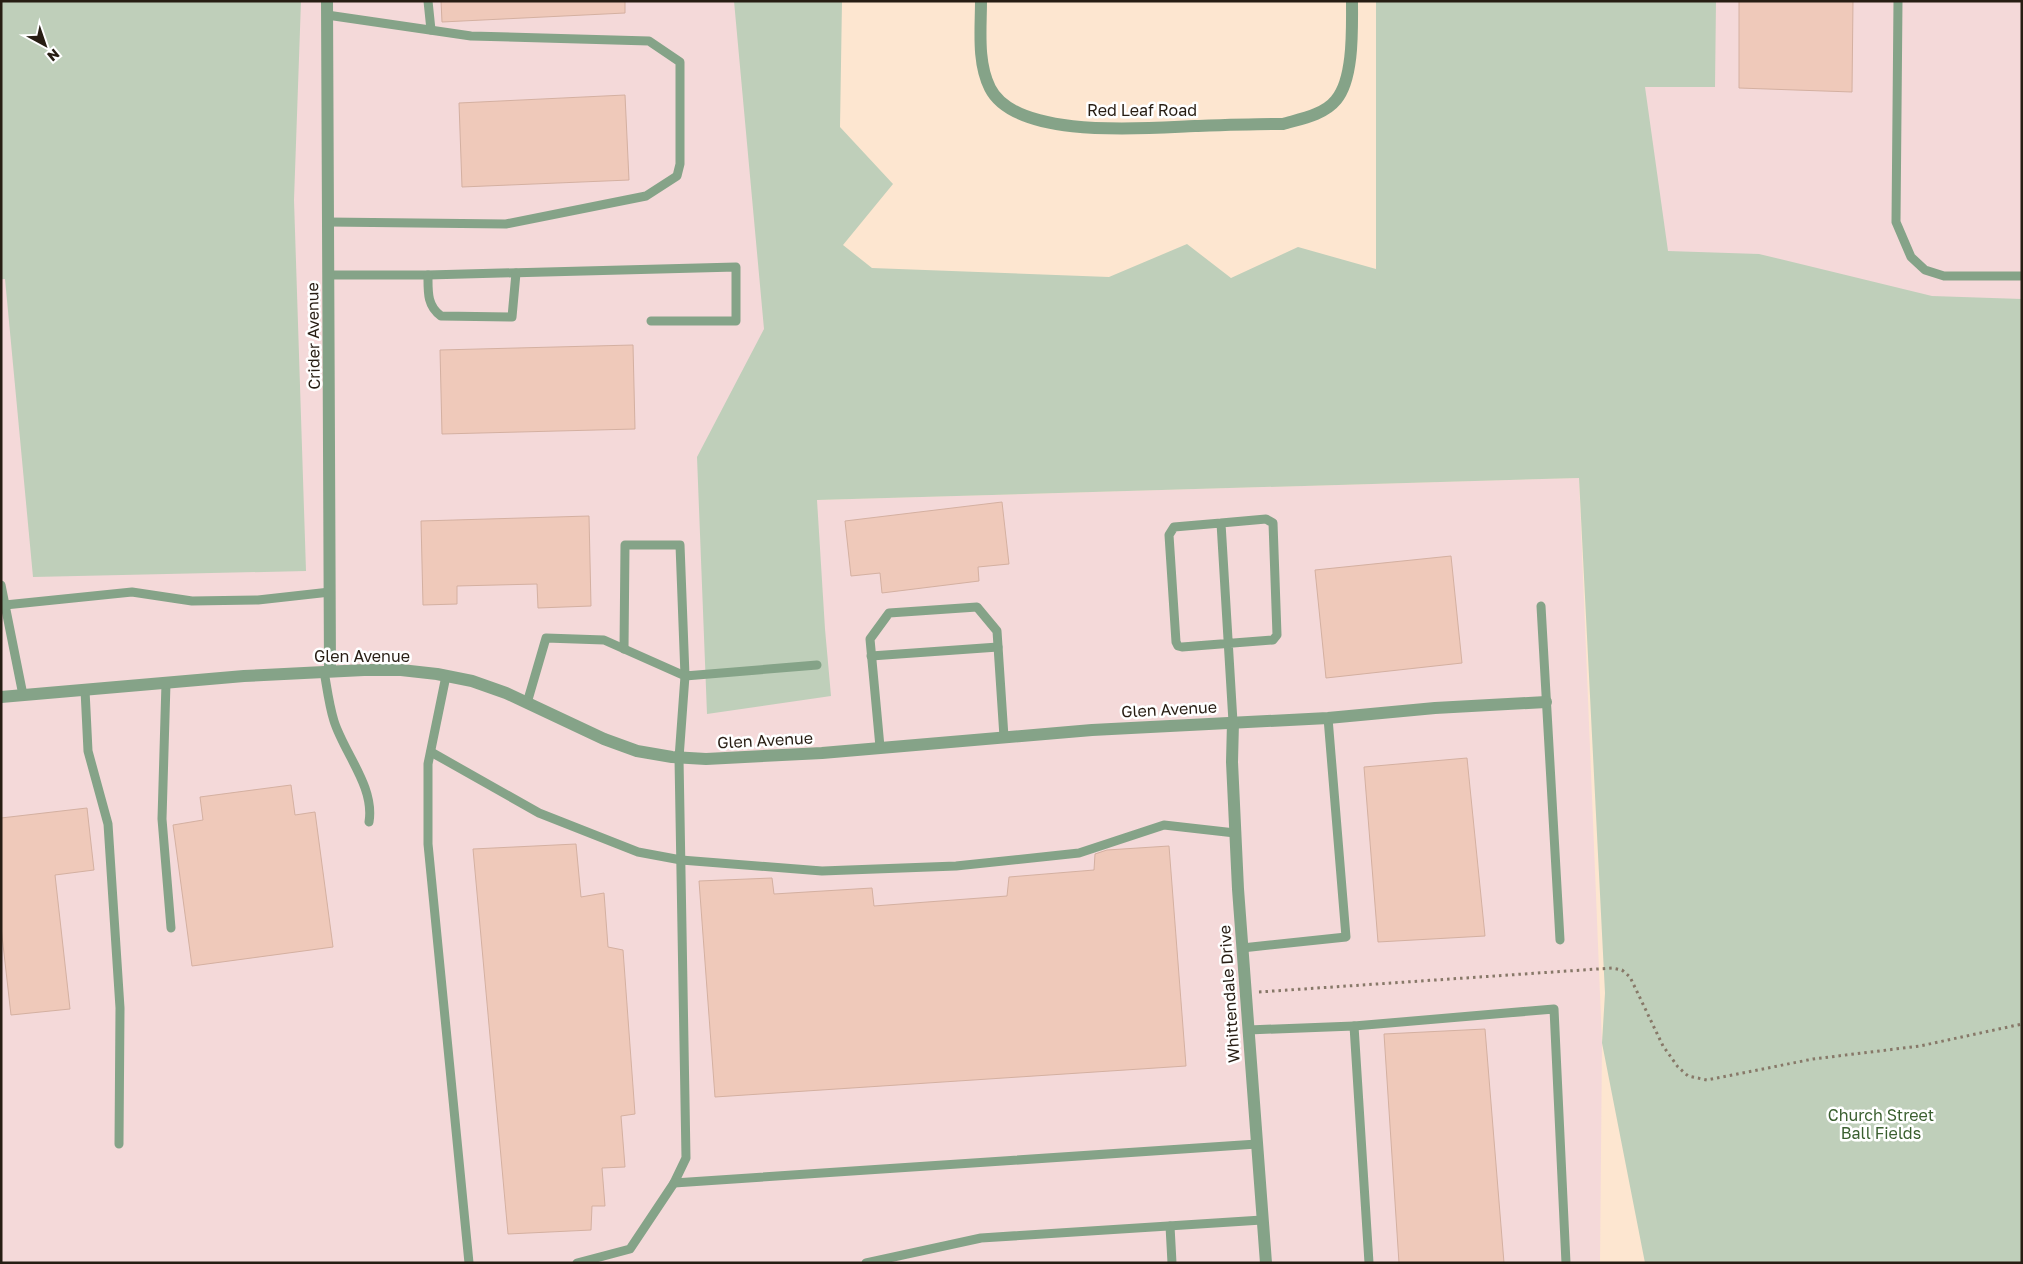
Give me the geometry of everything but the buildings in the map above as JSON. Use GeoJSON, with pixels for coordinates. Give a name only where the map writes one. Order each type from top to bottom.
{"type":"FeatureCollection","features":[{"type":"Feature","properties":{"kind":"street","name":"Crider Avenue"},"geometry":{"type":"LineString","coordinates":[[327,1],[330,592],[327,671]]}},
{"type":"Feature","properties":{"kind":"street","name":"Red Leaf Road"},"geometry":{"type":"LineString","coordinates":[[981,1],[984,73],[990,89],[1000,102],[1017,113],[1040,121],[1098,128],[1283,124],[1304,119],[1321,111],[1336,101],[1345,83],[1351,47],[1352,1]]}},
{"type":"Feature","properties":{"kind":"street","name":"Glen Avenue"},"geometry":{"type":"LineString","coordinates":[[1,697],[252,675],[401,670],[472,680],[604,739],[637,751],[679,758],[744,758],[1092,730],[1328,718],[1435,708],[1546,702]]}},
{"type":"Feature","properties":{"kind":"street","name":"Whittendale Drive"},"geometry":{"type":"LineString","coordinates":[[1233,722],[1232,762],[1242,948],[1266,1263]]}},
{"type":"Feature","properties":{"kind":"lane"},"geometry":{"type":"LineString","coordinates":[[428,1],[431,30]]}},
{"type":"Feature","properties":{"kind":"lane"},"geometry":{"type":"LineString","coordinates":[[1898,1],[1896,222],[1902,240],[1911,257],[1925,270],[1944,276],[2022,276]]}},
{"type":"Feature","properties":{"kind":"lane"},"geometry":{"type":"LineString","coordinates":[[327,15],[471,36],[649,41],[680,62],[680,164],[677,176],[646,196],[506,224],[328,222]]}},
{"type":"Feature","properties":{"kind":"lane"},"geometry":{"type":"LineString","coordinates":[[329,275],[428,276],[736,267],[736,321],[651,321]]}},
{"type":"Feature","properties":{"kind":"lane"},"geometry":{"type":"LineString","coordinates":[[428,276],[430,303],[434,311],[441,316],[512,316],[516,273]]}},
{"type":"Feature","properties":{"kind":"lane"},"geometry":{"type":"LineString","coordinates":[[1266,519],[1274,524],[1278,635],[1273,640],[1178,646],[1174,622],[1170,530],[1174,527],[1221,523],[1266,519]]}},
{"type":"Feature","properties":{"kind":"lane"},"geometry":{"type":"LineString","coordinates":[[1221,523],[1233,722]]}},
{"type":"Feature","properties":{"kind":"lane"},"geometry":{"type":"LineString","coordinates":[[576,1263],[630,1249],[674,1183],[686,1158],[679,758],[685,676],[680,545],[625,545],[624,649]]}},
{"type":"Feature","properties":{"kind":"lane"},"geometry":{"type":"LineString","coordinates":[[1,586],[23,695]]}},
{"type":"Feature","properties":{"kind":"lane"},"geometry":{"type":"LineString","coordinates":[[5,605],[132,592],[192,601],[258,600],[330,592]]}},
{"type":"Feature","properties":{"kind":"lane"},"geometry":{"type":"LineString","coordinates":[[1541,606],[1560,940]]}},
{"type":"Feature","properties":{"kind":"lane"},"geometry":{"type":"LineString","coordinates":[[880,748],[870,639],[889,613],[977,607],[997,631],[1004,737]]}},
{"type":"Feature","properties":{"kind":"lane"},"geometry":{"type":"LineString","coordinates":[[527,703],[538,672],[546,638],[604,640],[685,676],[817,665]]}},
{"type":"Feature","properties":{"kind":"lane"},"geometry":{"type":"LineString","coordinates":[[871,656],[998,647]]}},
{"type":"Feature","properties":{"kind":"lane"},"geometry":{"type":"LineString","coordinates":[[327,671],[334,720],[361,779],[371,809],[368,822]]}},
{"type":"Feature","properties":{"kind":"lane"},"geometry":{"type":"LineString","coordinates":[[446,676],[428,764],[428,844],[469,1263]]}},
{"type":"Feature","properties":{"kind":"lane"},"geometry":{"type":"LineString","coordinates":[[166,683],[162,818],[171,928]]}},
{"type":"Feature","properties":{"kind":"lane"},"geometry":{"type":"LineString","coordinates":[[85,690],[88,752],[108,824],[120,1008],[119,1144]]}},
{"type":"Feature","properties":{"kind":"lane"},"geometry":{"type":"LineString","coordinates":[[1242,948],[1346,937],[1328,718]]}},
{"type":"Feature","properties":{"kind":"lane"},"geometry":{"type":"LineString","coordinates":[[431,752],[539,813],[638,852],[681,860],[822,871],[956,866],[1080,853],[1164,825],[1235,833]]}},
{"type":"Feature","properties":{"kind":"lane"},"geometry":{"type":"LineString","coordinates":[[1248,1030],[1354,1026],[1554,1009],[1566,1263]]}},
{"type":"Feature","properties":{"kind":"lane"},"geometry":{"type":"LineString","coordinates":[[1354,1026],[1369,1263]]}},
{"type":"Feature","properties":{"kind":"lane"},"geometry":{"type":"LineString","coordinates":[[674,1183],[1257,1144]]}},
{"type":"Feature","properties":{"kind":"lane"},"geometry":{"type":"LineString","coordinates":[[866,1263],[981,1238],[1262,1220]]}},
{"type":"Feature","properties":{"kind":"lane"},"geometry":{"type":"LineString","coordinates":[[1170,1226],[1172,1263]]}},
{"type":"Feature","properties":{"kind":"path"},"geometry":{"type":"LineString","coordinates":[[1245,993],[1612,968],[1622,970],[1630,977],[1639,992],[1645,1011],[1659,1039],[1678,1067],[1688,1076],[1707,1080],[1813,1059],[1920,1046],[2022,1024]]}},
{"type":"Feature","properties":{"kind":"shaded area"},"geometry":{"type":"Polygon","coordinates":[[[1,1],[748,1],[817,500],[1579,478],[1602,1043],[1600,1263],[1,1263],[1,1]]]}},
{"type":"Feature","properties":{"kind":"shaded area"},"geometry":{"type":"Polygon","coordinates":[[[1637,1],[2022,1],[2022,305],[1652,300],[1637,1]]]}},
{"type":"Feature","properties":{"kind":"green space"},"geometry":{"type":"Polygon","coordinates":[[[1,1],[301,1],[294,200],[306,571],[33,577],[5,279],[1,279],[1,1]]]}},
{"type":"Feature","properties":{"kind":"green space","name":"Church Street Ball Fields"},"geometry":{"type":"Polygon","coordinates":[[[734,1],[842,1],[840,127],[893,184],[843,245],[872,268],[1109,277],[1187,244],[1231,278],[1298,247],[1376,269],[1376,1],[1716,1],[1715,87],[1645,87],[1668,251],[1759,254],[1932,296],[2022,299],[2022,1263],[1645,1263],[1602,1043],[1605,993],[1579,478],[817,500],[831,696],[707,714],[697,457],[764,329],[734,1]]]}}]}
